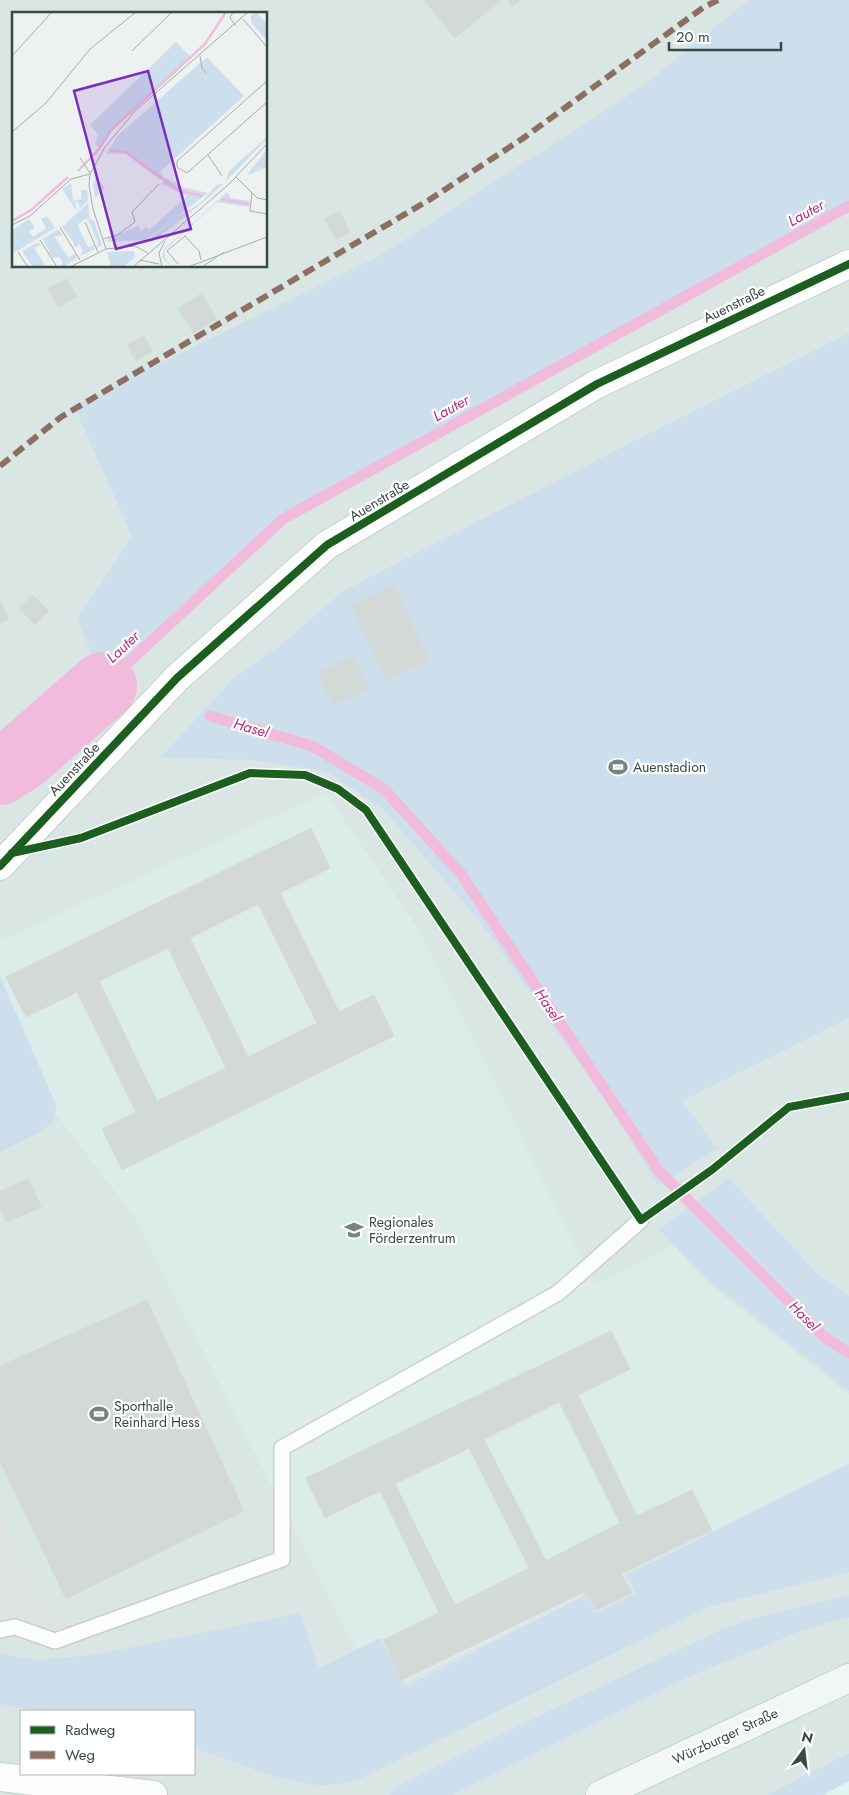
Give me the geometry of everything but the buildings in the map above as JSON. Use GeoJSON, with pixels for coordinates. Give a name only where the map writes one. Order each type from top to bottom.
{"type":"FeatureCollection","features":[{"type":"Feature","properties":{"kind":"main road","name":"Würzburger Straße"},"geometry":{"type":"LineString","coordinates":[[600,1795],[849,1678]]}},
{"type":"Feature","properties":{"kind":"street","name":"Auenstraße"},"geometry":{"type":"LineString","coordinates":[[0,866],[177,678],[327,545],[597,384],[849,264]]}},
{"type":"Feature","properties":{"kind":"street"},"geometry":{"type":"LineString","coordinates":[[0,1777],[153,1795]]}},
{"type":"Feature","properties":{"kind":"lane"},"geometry":{"type":"LineString","coordinates":[[0,1630],[15,1627],[55,1641],[282,1559],[282,1448],[558,1293],[641,1220]]}},
{"type":"Feature","properties":{"kind":"shaded area"},"geometry":{"type":"Polygon","coordinates":[[[0,0],[849,0],[849,1795],[0,1795],[0,0]]]}},
{"type":"Feature","properties":{"kind":"shaded area"},"geometry":{"type":"Polygon","coordinates":[[[749,0],[849,0],[849,206],[283,519],[103,686],[78,618],[132,536],[74,406],[381,255],[640,88],[749,0]]]}},
{"type":"Feature","properties":{"kind":"shaded area","name":"Auenstadion"},"geometry":{"type":"Polygon","coordinates":[[[849,333],[849,1018],[682,1101],[717,1148],[659,1186],[606,1102],[482,924],[383,809],[325,771],[251,760],[161,757],[234,678],[281,645],[343,591],[849,333]]]}},
{"type":"Feature","properties":{"kind":"shaded area","name":"Regionales Förderzentrum"},"geometry":{"type":"Polygon","coordinates":[[[326,793],[418,929],[595,1284],[674,1245],[702,1279],[849,1395],[849,1463],[379,1695],[133,1215],[14,1059],[0,1032],[0,941],[326,793]]]}},
{"type":"Feature","properties":{"kind":"shaded area"},"geometry":{"type":"Polygon","coordinates":[[[0,976],[57,1107],[51,1124],[39,1133],[0,1152],[0,976]]]}},
{"type":"Feature","properties":{"kind":"shaded area"},"geometry":{"type":"Polygon","coordinates":[[[729,1178],[815,1272],[849,1296],[849,1391],[706,1278],[659,1229],[729,1178]]]}},
{"type":"Feature","properties":{"kind":"shaded area"},"geometry":{"type":"Polygon","coordinates":[[[849,1464],[849,1572],[708,1607],[366,1776],[347,1783],[315,1786],[273,1776],[195,1748],[195,1710],[35,1710],[0,1704],[0,1652],[36,1660],[93,1655],[300,1613],[319,1668],[380,1638],[406,1686],[585,1596],[596,1613],[636,1593],[627,1575],[849,1464]]]}},
{"type":"Feature","properties":{"kind":"shaded area"},"geometry":{"type":"Polygon","coordinates":[[[0,1513],[38,1600],[71,1621],[0,1640],[0,1513]]]}},
{"type":"Feature","properties":{"kind":"shaded area"},"geometry":{"type":"Polygon","coordinates":[[[849,1595],[849,1617],[803,1630],[684,1679],[452,1795],[389,1795],[394,1788],[551,1710],[721,1630],[754,1618],[849,1595]]]}},
{"type":"Feature","properties":{"kind":"shaded area"},"geometry":{"type":"Polygon","coordinates":[[[849,1753],[849,1781],[823,1795],[767,1795],[849,1753]]]}},
{"type":"Feature","properties":{"kind":"shaded area"},"geometry":{"type":"Polygon","coordinates":[[[849,1773],[849,1795],[826,1795],[822,1788],[849,1773]]]}},
{"type":"Feature","properties":{"kind":"waterway","name":"Lauter"},"geometry":{"type":"LineString","coordinates":[[103,686],[283,519],[849,206]]}},
{"type":"Feature","properties":{"kind":"waterway","name":"Hasel"},"geometry":{"type":"LineString","coordinates":[[0,771],[23,756],[103,686]]}},
{"type":"Feature","properties":{"kind":"waterway","name":"Hasel"},"geometry":{"type":"LineString","coordinates":[[210,716],[312,746],[384,789],[461,874],[659,1171],[824,1337],[849,1353]]}},
{"type":"Feature","properties":{"kind":"marked path"},"geometry":{"type":"LineString","coordinates":[[0,466],[61,417],[429,200],[522,139],[704,7],[718,0]]}},
{"type":"Feature","properties":{"kind":"cycle path"},"geometry":{"type":"LineString","coordinates":[[0,866],[177,678],[327,545],[597,384],[849,264]]}},
{"type":"Feature","properties":{"kind":"cycle path"},"geometry":{"type":"LineString","coordinates":[[12,853],[81,838],[250,773],[305,775],[338,789],[366,810],[641,1220],[713,1169],[789,1107],[849,1096]]}},
{"type":"Feature","properties":{"kind":"place","name":"Auenstadion"},"geometry":{"type":"Point","coordinates":[618,767]}},
{"type":"Feature","properties":{"kind":"place","name":"Regionales Förderzentrum"},"geometry":{"type":"Point","coordinates":[354,1230]}},
{"type":"Feature","properties":{"kind":"place","name":"Sporthalle Reinhard Hess"},"geometry":{"type":"Point","coordinates":[99,1414]}}]}
